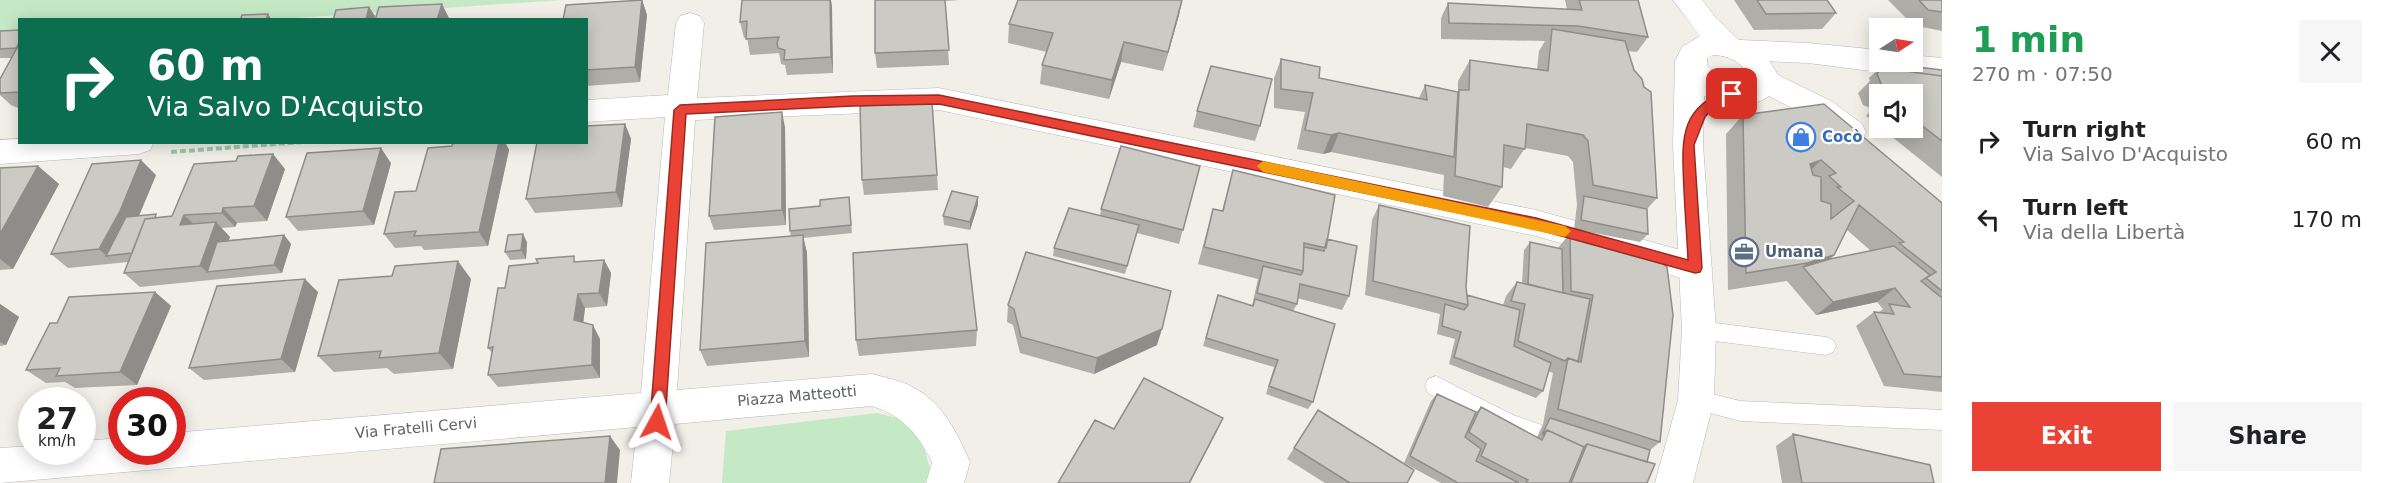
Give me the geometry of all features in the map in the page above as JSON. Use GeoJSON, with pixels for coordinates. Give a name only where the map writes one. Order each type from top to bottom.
{"type":"FeatureCollection","features":[{"type":"Feature","properties":{"kind":"street"},"geometry":{"type":"LineString","coordinates":[[1691,7],[1734,48],[1759,65],[1765,77],[1837,119],[1872,149]]}},
{"type":"Feature","properties":{"kind":"street"},"geometry":{"type":"LineString","coordinates":[[1691,7],[1702,33],[1694,55],[1693,69],[1708,84],[1732,94]]}},
{"type":"Feature","properties":{"kind":"street"},"geometry":{"type":"LineString","coordinates":[[650,483],[659,408],[680,110],[690,23]]}},
{"type":"Feature","properties":{"kind":"street"},"geometry":{"type":"LineString","coordinates":[[1669,480],[1696,400],[1699,330],[1688,145],[1694,55],[1706,45],[1869,60]]}},
{"type":"Feature","properties":{"kind":"street"},"geometry":{"type":"LineString","coordinates":[[1688,145],[1700,114],[1709,104],[1732,94],[1755,93],[1762,88],[1765,77],[1790,59],[1808,53]]}},
{"type":"Feature","properties":{"kind":"street"},"geometry":{"type":"LineString","coordinates":[[1923,67],[1942,69]]}},
{"type":"Feature","properties":{"kind":"street"},"geometry":{"type":"LineString","coordinates":[[588,111],[663,105],[680,110],[939,99],[1536,223],[1695,268]]}},
{"type":"Feature","properties":{"kind":"street"},"geometry":{"type":"LineString","coordinates":[[0,152],[111,144]]}},
{"type":"Feature","properties":{"kind":"street","name":"Piazza Matteotti"},"geometry":{"type":"LineString","coordinates":[[659,408],[872,390],[903,400],[934,427],[951,462],[945,483]]}},
{"type":"Feature","properties":{"kind":"street","name":"Via Fratelli Cervi"},"geometry":{"type":"LineString","coordinates":[[186,450],[659,408]]}},
{"type":"Feature","properties":{"kind":"street"},"geometry":{"type":"LineString","coordinates":[[0,466],[108,457]]}},
{"type":"Feature","properties":{"kind":"lane"},"geometry":{"type":"LineString","coordinates":[[1699,330],[1826,346]]}},
{"type":"Feature","properties":{"kind":"lane"},"geometry":{"type":"LineString","coordinates":[[1436,386],[1507,423],[1582,449]]}},
{"type":"Feature","properties":{"kind":"lane"},"geometry":{"type":"LineString","coordinates":[[1696,400],[1740,411],[1942,420]]}},
{"type":"Feature","properties":{"kind":"green space"},"geometry":{"type":"Polygon","coordinates":[[[0,0],[562,0],[295,18],[18,18],[18,38],[0,39],[0,0]]]}},
{"type":"Feature","properties":{"kind":"green space"},"geometry":{"type":"Polygon","coordinates":[[[877,413],[901,419],[922,439],[930,469],[925,483],[722,483],[726,431],[877,413]]]}},
{"type":"Feature","properties":{"kind":"building"},"geometry":{"type":"Polygon","coordinates":[[[642,0],[635,67],[588,70],[588,18],[563,18],[566,5],[642,0]]]}},
{"type":"Feature","properties":{"kind":"building"},"geometry":{"type":"Polygon","coordinates":[[[742,0],[830,0],[831,57],[784,60],[785,50],[778,48],[779,37],[746,39],[747,21],[740,22],[742,0]]]}},
{"type":"Feature","properties":{"kind":"building"},"geometry":{"type":"Polygon","coordinates":[[[875,0],[945,0],[949,50],[875,53],[875,0]]]}},
{"type":"Feature","properties":{"kind":"building"},"geometry":{"type":"Polygon","coordinates":[[[1018,0],[1182,0],[1168,52],[1124,42],[1112,80],[1042,65],[1053,33],[1009,24],[1018,0]]]}},
{"type":"Feature","properties":{"kind":"building"},"geometry":{"type":"Polygon","coordinates":[[[1579,0],[1638,0],[1648,37],[1578,26],[1449,23],[1448,3],[1582,10],[1579,0]]]}},
{"type":"Feature","properties":{"kind":"building"},"geometry":{"type":"Polygon","coordinates":[[[1757,0],[1827,0],[1836,13],[1766,14],[1757,0]]]}},
{"type":"Feature","properties":{"kind":"building"},"geometry":{"type":"Polygon","coordinates":[[[1919,0],[1942,0],[1942,12],[1928,10],[1919,0]]]}},
{"type":"Feature","properties":{"kind":"building"},"geometry":{"type":"Polygon","coordinates":[[[442,4],[438,18],[376,18],[379,7],[442,4]]]}},
{"type":"Feature","properties":{"kind":"building"},"geometry":{"type":"Polygon","coordinates":[[[369,7],[366,18],[334,18],[336,10],[369,7]]]}},
{"type":"Feature","properties":{"kind":"building"},"geometry":{"type":"Polygon","coordinates":[[[268,14],[267,18],[241,18],[242,15],[268,14]]]}},
{"type":"Feature","properties":{"kind":"building"},"geometry":{"type":"Polygon","coordinates":[[[1552,29],[1625,41],[1634,70],[1642,79],[1644,87],[1651,92],[1657,198],[1593,185],[1588,141],[1583,135],[1527,124],[1525,149],[1504,145],[1502,187],[1455,176],[1459,90],[1469,90],[1470,60],[1548,71],[1552,29]]]}},
{"type":"Feature","properties":{"kind":"building"},"geometry":{"type":"Polygon","coordinates":[[[18,30],[16,48],[0,49],[0,31],[18,30]]]}},
{"type":"Feature","properties":{"kind":"building"},"geometry":{"type":"Polygon","coordinates":[[[17,48],[18,92],[1,93],[0,79],[17,48]]]}},
{"type":"Feature","properties":{"kind":"building"},"geometry":{"type":"Polygon","coordinates":[[[1281,59],[1320,67],[1319,78],[1427,100],[1425,85],[1458,92],[1454,157],[1339,133],[1331,135],[1305,130],[1313,93],[1281,89],[1281,59]]]}},
{"type":"Feature","properties":{"kind":"building"},"geometry":{"type":"Polygon","coordinates":[[[1211,66],[1272,79],[1260,126],[1197,111],[1211,66]]]}},
{"type":"Feature","properties":{"kind":"building"},"geometry":{"type":"Polygon","coordinates":[[[1923,68],[1942,70],[1942,76],[1912,72],[1923,72],[1923,68]]]}},
{"type":"Feature","properties":{"kind":"building"},"geometry":{"type":"Polygon","coordinates":[[[1878,72],[1912,72],[1942,76],[1942,141],[1923,126],[1923,84],[1881,84],[1877,74],[1878,72]]]}},
{"type":"Feature","properties":{"kind":"building"},"geometry":{"type":"Polygon","coordinates":[[[932,102],[937,175],[862,180],[860,106],[932,102]]]}},
{"type":"Feature","properties":{"kind":"building"},"geometry":{"type":"Polygon","coordinates":[[[1824,104],[1942,203],[1942,291],[1926,278],[1936,272],[1899,243],[1904,242],[1859,205],[1834,255],[1807,263],[1746,273],[1743,115],[1824,104]],[[1821,160],[1810,164],[1813,175],[1821,177],[1821,201],[1831,204],[1831,219],[1854,201],[1837,187],[1841,187],[1829,176],[1836,173],[1821,160]]]}},
{"type":"Feature","properties":{"kind":"building"},"geometry":{"type":"Polygon","coordinates":[[[782,112],[782,210],[709,216],[715,117],[782,112]]]}},
{"type":"Feature","properties":{"kind":"building"},"geometry":{"type":"Polygon","coordinates":[[[625,124],[616,192],[526,199],[537,144],[588,144],[588,126],[625,124]]]}},
{"type":"Feature","properties":{"kind":"building"},"geometry":{"type":"Polygon","coordinates":[[[452,144],[499,144],[479,232],[414,236],[416,231],[384,234],[395,192],[416,191],[428,148],[452,146],[452,144]]]}},
{"type":"Feature","properties":{"kind":"building"},"geometry":{"type":"Polygon","coordinates":[[[1121,146],[1200,166],[1183,230],[1101,209],[1121,146]]]}},
{"type":"Feature","properties":{"kind":"building"},"geometry":{"type":"Polygon","coordinates":[[[381,148],[363,211],[286,217],[307,153],[381,148]]]}},
{"type":"Feature","properties":{"kind":"building"},"geometry":{"type":"Polygon","coordinates":[[[273,154],[254,206],[223,208],[222,213],[184,215],[180,225],[216,222],[200,266],[124,273],[145,219],[172,216],[194,164],[236,161],[238,156],[273,154]]]}},
{"type":"Feature","properties":{"kind":"building"},"geometry":{"type":"Polygon","coordinates":[[[141,160],[120,211],[99,249],[51,254],[92,164],[141,160]]]}},
{"type":"Feature","properties":{"kind":"building"},"geometry":{"type":"Polygon","coordinates":[[[38,166],[0,234],[0,168],[38,166]]]}},
{"type":"Feature","properties":{"kind":"building"},"geometry":{"type":"Polygon","coordinates":[[[1233,170],[1335,195],[1326,248],[1304,243],[1303,271],[1204,247],[1213,209],[1223,211],[1233,170]]]}},
{"type":"Feature","properties":{"kind":"building"},"geometry":{"type":"Polygon","coordinates":[[[952,191],[978,197],[970,222],[943,216],[952,191]]]}},
{"type":"Feature","properties":{"kind":"building"},"geometry":{"type":"Polygon","coordinates":[[[1584,196],[1647,209],[1648,234],[1581,220],[1584,196]]]}},
{"type":"Feature","properties":{"kind":"building"},"geometry":{"type":"Polygon","coordinates":[[[849,197],[851,225],[790,231],[789,209],[820,206],[820,200],[849,197]]]}},
{"type":"Feature","properties":{"kind":"building"},"geometry":{"type":"Polygon","coordinates":[[[1379,205],[1470,226],[1466,287],[1468,305],[1373,281],[1379,205]]]}},
{"type":"Feature","properties":{"kind":"building"},"geometry":{"type":"Polygon","coordinates":[[[1069,208],[1139,225],[1127,266],[1054,248],[1069,208]]]}},
{"type":"Feature","properties":{"kind":"building"},"geometry":{"type":"Polygon","coordinates":[[[156,214],[155,218],[145,219],[132,253],[106,256],[126,217],[156,214]]]}},
{"type":"Feature","properties":{"kind":"building"},"geometry":{"type":"Polygon","coordinates":[[[1570,233],[1613,241],[1613,247],[1651,255],[1667,267],[1673,315],[1660,442],[1558,409],[1568,358],[1581,362],[1593,295],[1571,291],[1570,233]]]}},
{"type":"Feature","properties":{"kind":"building"},"geometry":{"type":"Polygon","coordinates":[[[523,234],[521,250],[505,252],[508,235],[523,234]]]}},
{"type":"Feature","properties":{"kind":"building"},"geometry":{"type":"Polygon","coordinates":[[[284,235],[274,265],[207,272],[217,242],[284,235]]]}},
{"type":"Feature","properties":{"kind":"building"},"geometry":{"type":"Polygon","coordinates":[[[803,235],[805,341],[700,350],[706,243],[803,235]]]}},
{"type":"Feature","properties":{"kind":"building"},"geometry":{"type":"Polygon","coordinates":[[[1327,239],[1357,246],[1349,296],[1300,284],[1297,304],[1257,293],[1263,266],[1301,275],[1304,247],[1324,251],[1327,239]]]}},
{"type":"Feature","properties":{"kind":"building"},"geometry":{"type":"Polygon","coordinates":[[[1530,242],[1562,249],[1563,293],[1528,284],[1530,242]]]}},
{"type":"Feature","properties":{"kind":"building"},"geometry":{"type":"Polygon","coordinates":[[[967,244],[977,330],[856,340],[853,253],[967,244]]]}},
{"type":"Feature","properties":{"kind":"building"},"geometry":{"type":"Polygon","coordinates":[[[1894,246],[1930,275],[1921,281],[1942,298],[1942,377],[1904,374],[1874,312],[1894,314],[1889,304],[1910,307],[1895,288],[1833,302],[1803,267],[1894,246]]]}},
{"type":"Feature","properties":{"kind":"building"},"geometry":{"type":"Polygon","coordinates":[[[1026,252],[1171,291],[1162,329],[1097,358],[1021,337],[1014,309],[1008,305],[1026,252]]]}},
{"type":"Feature","properties":{"kind":"building"},"geometry":{"type":"Polygon","coordinates":[[[574,256],[574,262],[604,260],[599,293],[578,294],[574,320],[593,325],[592,365],[488,375],[493,347],[488,348],[498,288],[505,288],[509,266],[538,263],[536,259],[574,256]]]}},
{"type":"Feature","properties":{"kind":"building"},"geometry":{"type":"Polygon","coordinates":[[[458,261],[439,353],[379,358],[381,351],[318,356],[339,280],[392,276],[395,266],[458,261]]]}},
{"type":"Feature","properties":{"kind":"building"},"geometry":{"type":"Polygon","coordinates":[[[305,279],[281,359],[189,368],[217,286],[305,279]]]}},
{"type":"Feature","properties":{"kind":"building"},"geometry":{"type":"Polygon","coordinates":[[[1517,282],[1590,299],[1578,362],[1568,358],[1565,361],[1518,341],[1525,304],[1511,301],[1517,282]]]}},
{"type":"Feature","properties":{"kind":"building"},"geometry":{"type":"Polygon","coordinates":[[[155,292],[120,372],[56,376],[60,368],[26,370],[50,323],[57,323],[69,297],[155,292]]]}},
{"type":"Feature","properties":{"kind":"building"},"geometry":{"type":"Polygon","coordinates":[[[1218,295],[1253,306],[1255,299],[1335,324],[1313,402],[1269,386],[1278,360],[1206,338],[1218,295]]]}},
{"type":"Feature","properties":{"kind":"building"},"geometry":{"type":"Polygon","coordinates":[[[1467,295],[1520,310],[1514,346],[1551,363],[1543,391],[1454,357],[1461,332],[1442,326],[1445,304],[1464,310],[1468,305],[1467,295]]]}},
{"type":"Feature","properties":{"kind":"building"},"geometry":{"type":"Polygon","coordinates":[[[1144,378],[1223,418],[1189,483],[1058,483],[1095,420],[1114,429],[1144,378]]]}},
{"type":"Feature","properties":{"kind":"building"},"geometry":{"type":"Polygon","coordinates":[[[1437,394],[1476,412],[1465,437],[1481,449],[1476,461],[1519,483],[1458,483],[1410,456],[1437,394]]]}},
{"type":"Feature","properties":{"kind":"building"},"geometry":{"type":"Polygon","coordinates":[[[1481,407],[1542,440],[1547,430],[1584,447],[1569,483],[1526,483],[1528,480],[1481,456],[1486,444],[1469,432],[1481,407]]]}},
{"type":"Feature","properties":{"kind":"building"},"geometry":{"type":"Polygon","coordinates":[[[1318,410],[1414,470],[1407,483],[1350,483],[1294,448],[1318,410]]]}},
{"type":"Feature","properties":{"kind":"building"},"geometry":{"type":"Polygon","coordinates":[[[1550,418],[1650,450],[1647,462],[1587,444],[1584,447],[1547,430],[1542,435],[1550,418]]]}},
{"type":"Feature","properties":{"kind":"building"},"geometry":{"type":"Polygon","coordinates":[[[1793,434],[1930,465],[1934,483],[1802,483],[1793,434]]]}},
{"type":"Feature","properties":{"kind":"building"},"geometry":{"type":"Polygon","coordinates":[[[610,436],[605,483],[434,483],[441,449],[610,436]]]}},
{"type":"Feature","properties":{"kind":"building"},"geometry":{"type":"Polygon","coordinates":[[[1587,444],[1655,464],[1647,483],[1571,483],[1587,444]]]}},
{"type":"Feature","properties":{"kind":"slow traffic"},"geometry":{"type":"LineString","coordinates":[[1263,166],[1565,231]]}},
{"type":"Feature","properties":{"kind":"place","name":"Cocò"},"geometry":{"type":"Point","coordinates":[1801,137]}},
{"type":"Feature","properties":{"kind":"place","name":"Umana"},"geometry":{"type":"Point","coordinates":[1744,252]}},
{"type":"Feature","properties":{"kind":"route"},"geometry":{"type":"LineString","coordinates":[[657,422],[680,110],[939,99],[1536,223],[1695,268],[1688,145],[1700,114],[1709,104],[1732,94]]}}]}
